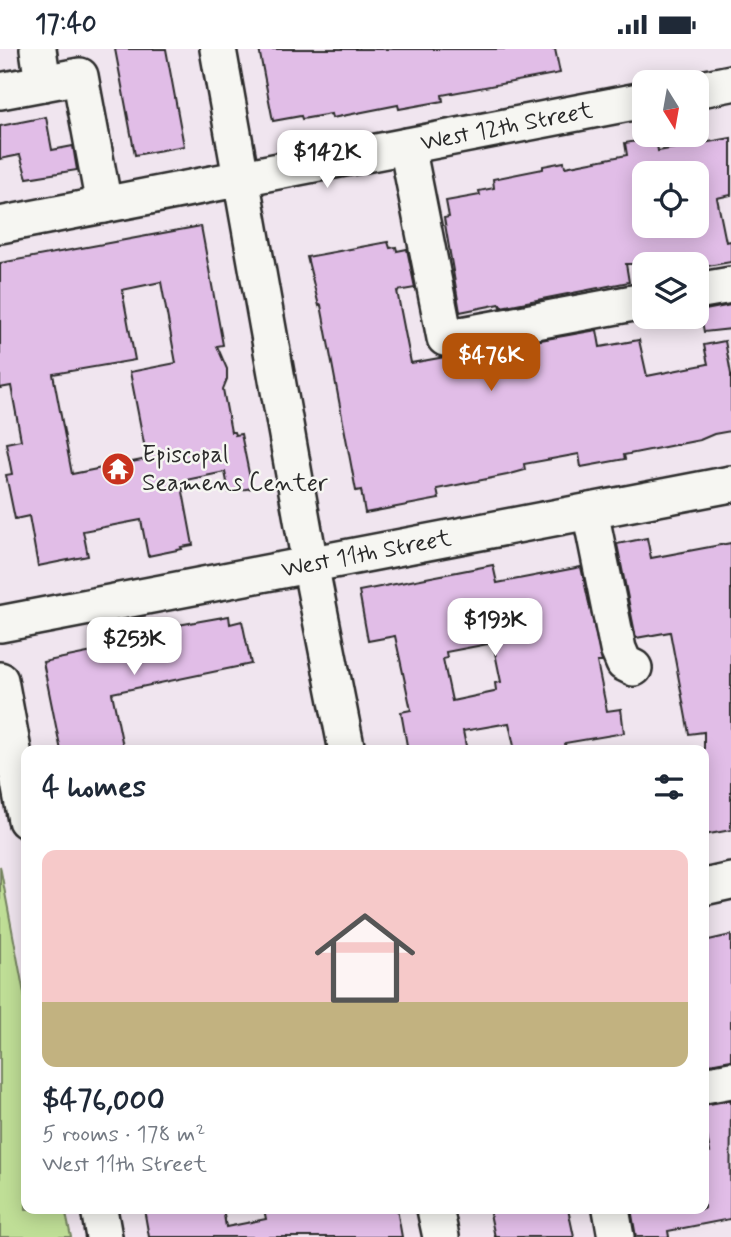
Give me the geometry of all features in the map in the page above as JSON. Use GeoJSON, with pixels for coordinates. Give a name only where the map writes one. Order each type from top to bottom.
{"type":"FeatureCollection","features":[{"type":"Feature","properties":{"kind":"street"},"geometry":{"type":"LineString","coordinates":[[38,49],[43,83]]}},
{"type":"Feature","properties":{"kind":"street"},"geometry":{"type":"LineString","coordinates":[[218,49],[310,564],[346,745]]}},
{"type":"Feature","properties":{"kind":"street"},"geometry":{"type":"LineString","coordinates":[[0,91],[80,76],[104,205]]}},
{"type":"Feature","properties":{"kind":"street"},"geometry":{"type":"LineString","coordinates":[[709,87],[731,83]]}},
{"type":"Feature","properties":{"kind":"street","name":"West 12th Street"},"geometry":{"type":"LineString","coordinates":[[0,225],[632,102]]}},
{"type":"Feature","properties":{"kind":"street"},"geometry":{"type":"LineString","coordinates":[[407,146],[445,338],[632,303]]}},
{"type":"Feature","properties":{"kind":"street"},"geometry":{"type":"LineString","coordinates":[[709,289],[731,285]]}},
{"type":"Feature","properties":{"kind":"street","name":"West 11th Street"},"geometry":{"type":"LineString","coordinates":[[0,624],[731,484]]}},
{"type":"Feature","properties":{"kind":"street"},"geometry":{"type":"LineString","coordinates":[[590,511],[618,649],[624,663],[634,669]]}},
{"type":"Feature","properties":{"kind":"street"},"geometry":{"type":"LineString","coordinates":[[0,680],[21,793]]}},
{"type":"Feature","properties":{"kind":"street"},"geometry":{"type":"LineString","coordinates":[[709,886],[731,881]]}},
{"type":"Feature","properties":{"kind":"street"},"geometry":{"type":"LineString","coordinates":[[709,1084],[731,1080]]}},
{"type":"Feature","properties":{"kind":"street"},"geometry":{"type":"LineString","coordinates":[[100,1214],[104,1237]]}},
{"type":"Feature","properties":{"kind":"street"},"geometry":{"type":"LineString","coordinates":[[436,1214],[441,1237]]}},
{"type":"Feature","properties":{"kind":"street"},"geometry":{"type":"LineString","coordinates":[[612,1214],[616,1237]]}},
{"type":"Feature","properties":{"kind":"green space"},"geometry":{"type":"Polygon","coordinates":[[[0,866],[21,977],[21,1214],[66,1214],[71,1237],[0,1237],[0,866]]]}},
{"type":"Feature","properties":{"kind":"building"},"geometry":{"type":"Polygon","coordinates":[[[115,49],[166,49],[184,146],[135,155],[115,49]]]}},
{"type":"Feature","properties":{"kind":"building"},"geometry":{"type":"Polygon","coordinates":[[[259,49],[555,49],[560,73],[442,95],[443,101],[399,109],[398,105],[332,118],[331,114],[273,121],[259,49]]]}},
{"type":"Feature","properties":{"kind":"building"},"geometry":{"type":"Polygon","coordinates":[[[46,117],[52,150],[73,146],[77,170],[27,178],[20,155],[0,159],[0,126],[46,117]]]}},
{"type":"Feature","properties":{"kind":"building"},"geometry":{"type":"Polygon","coordinates":[[[731,138],[731,195],[717,198],[726,242],[731,241],[731,262],[709,266],[709,252],[632,252],[632,264],[626,264],[629,282],[501,307],[500,304],[460,312],[444,218],[449,217],[446,201],[480,195],[479,191],[494,188],[493,179],[543,169],[543,166],[564,162],[565,167],[627,155],[625,143],[632,142],[632,147],[657,147],[658,151],[680,147],[709,147],[709,142],[731,138]]]}},
{"type":"Feature","properties":{"kind":"building"},"geometry":{"type":"Polygon","coordinates":[[[201,226],[223,345],[217,346],[227,369],[223,389],[231,432],[235,435],[241,434],[252,488],[229,492],[225,472],[181,481],[193,545],[148,556],[141,520],[83,531],[88,556],[38,566],[29,516],[15,519],[6,475],[12,474],[6,443],[21,440],[11,386],[0,388],[0,263],[201,226]],[[161,282],[122,290],[135,360],[53,374],[72,474],[147,459],[130,372],[176,363],[161,282]]]}},
{"type":"Feature","properties":{"kind":"building"},"geometry":{"type":"Polygon","coordinates":[[[388,242],[390,248],[396,247],[397,251],[407,249],[415,288],[397,291],[411,363],[597,330],[600,347],[639,340],[647,376],[708,364],[704,345],[725,341],[731,374],[731,431],[624,455],[625,459],[581,467],[579,454],[524,464],[525,470],[437,489],[439,499],[365,513],[361,490],[356,491],[321,305],[319,306],[307,257],[388,242]]]}},
{"type":"Feature","properties":{"kind":"building"},"geometry":{"type":"Polygon","coordinates":[[[731,305],[731,329],[704,332],[703,329],[709,329],[709,309],[731,305]]]}},
{"type":"Feature","properties":{"kind":"building"},"geometry":{"type":"Polygon","coordinates":[[[647,538],[651,558],[731,543],[731,830],[709,834],[709,745],[704,745],[704,732],[689,734],[670,632],[636,638],[617,544],[647,538]]]}},
{"type":"Feature","properties":{"kind":"building"},"geometry":{"type":"Polygon","coordinates":[[[493,565],[497,583],[581,567],[602,662],[597,662],[607,711],[621,709],[624,733],[565,745],[514,745],[509,723],[463,731],[466,745],[407,745],[401,712],[411,710],[395,636],[368,641],[359,591],[493,565]],[[493,643],[446,652],[447,658],[443,659],[452,701],[494,692],[495,683],[501,682],[493,643]]]}},
{"type":"Feature","properties":{"kind":"building"},"geometry":{"type":"Polygon","coordinates":[[[229,616],[230,624],[242,621],[251,664],[112,693],[123,745],[60,745],[43,662],[137,643],[136,638],[162,633],[161,628],[229,616]]]}},
{"type":"Feature","properties":{"kind":"building"},"geometry":{"type":"Polygon","coordinates":[[[731,935],[731,1060],[709,1064],[709,940],[731,935]]]}},
{"type":"Feature","properties":{"kind":"building"},"geometry":{"type":"Polygon","coordinates":[[[731,1100],[730,1219],[668,1231],[669,1237],[636,1237],[632,1214],[709,1214],[709,1104],[731,1100]]]}},
{"type":"Feature","properties":{"kind":"building"},"geometry":{"type":"Polygon","coordinates":[[[145,1214],[224,1214],[226,1227],[266,1219],[265,1214],[398,1214],[402,1237],[149,1237],[145,1214]]]}},
{"type":"Feature","properties":{"kind":"building"},"geometry":{"type":"Polygon","coordinates":[[[490,1214],[569,1214],[574,1237],[495,1237],[490,1214]]]}},
{"type":"Feature","properties":{"kind":"place","name":"Episcopal Seamens Center"},"geometry":{"type":"Point","coordinates":[118,469]}}]}
